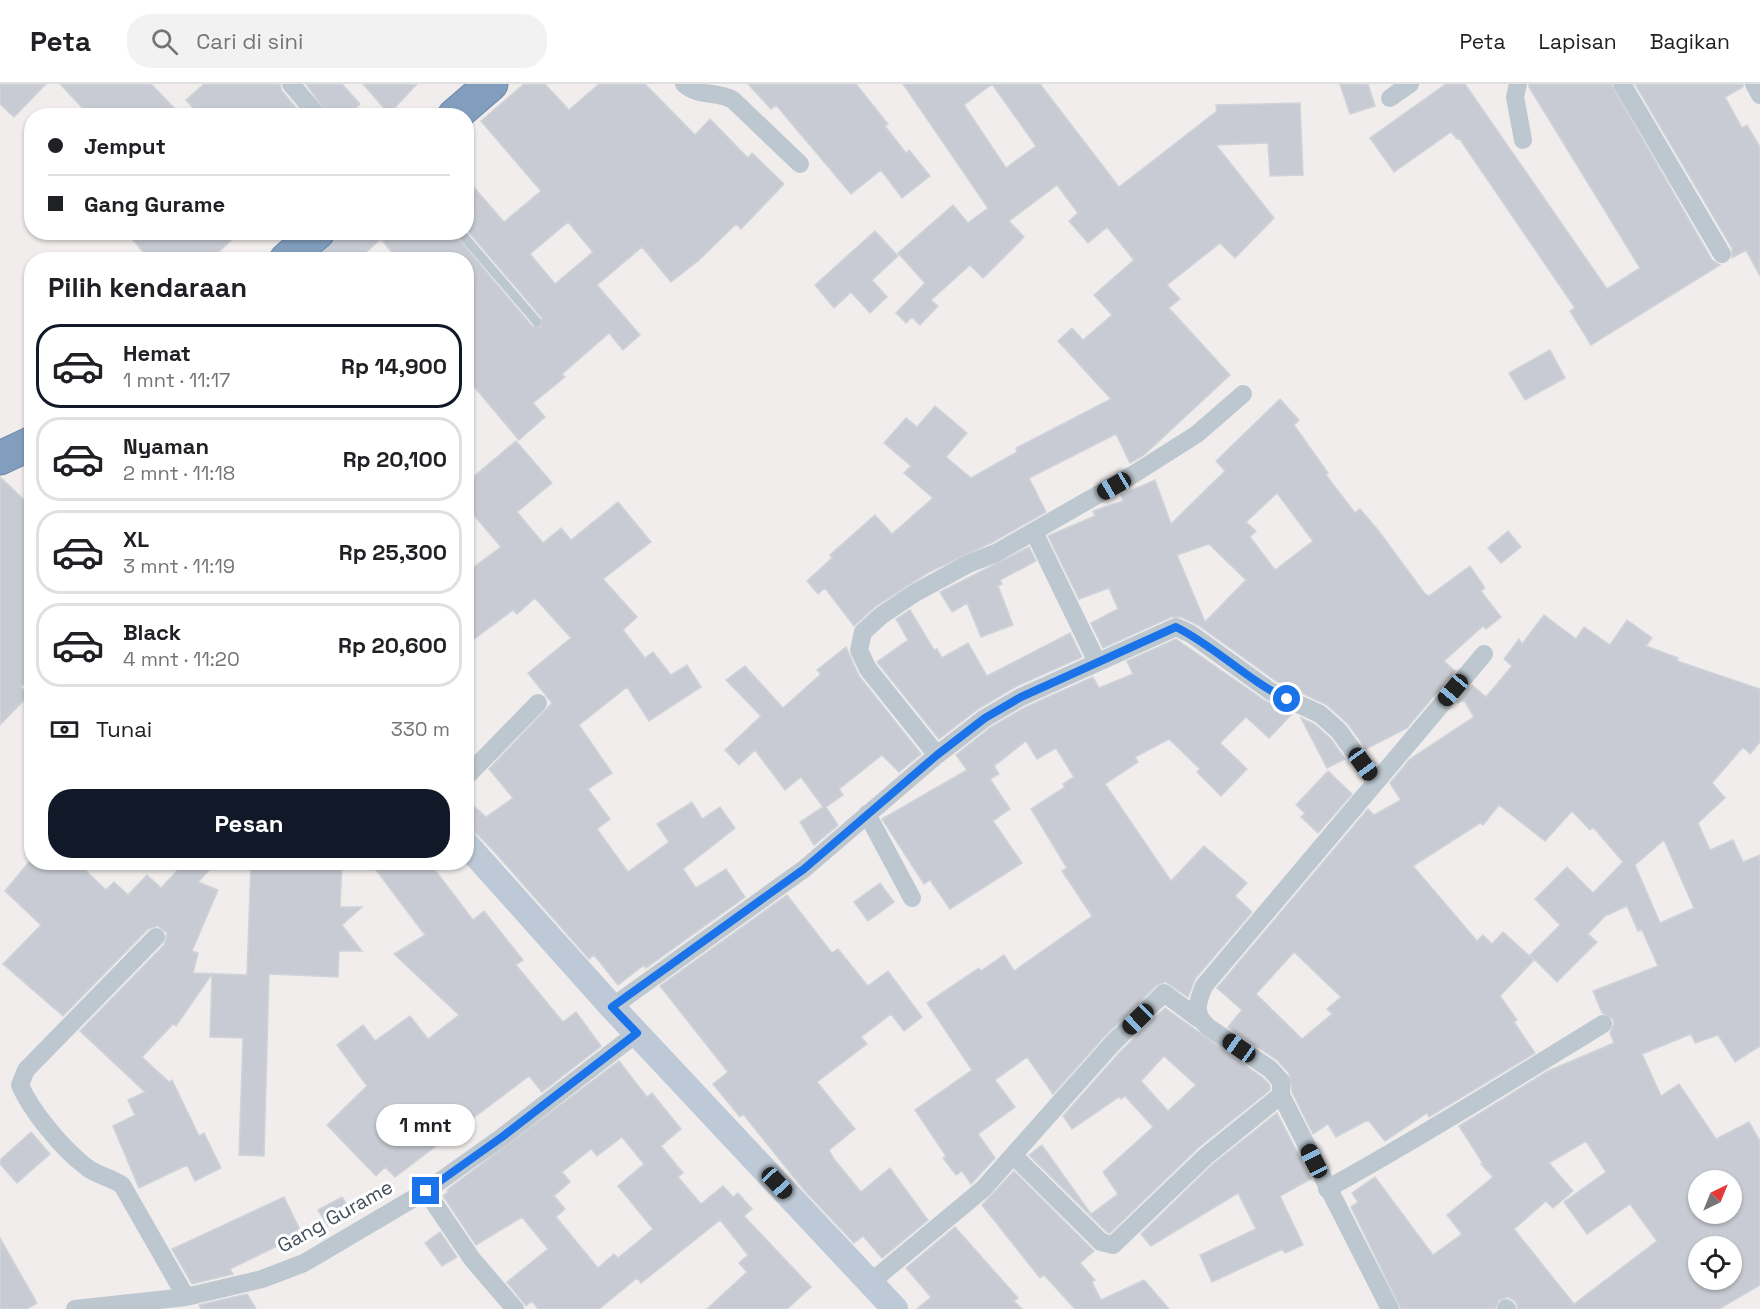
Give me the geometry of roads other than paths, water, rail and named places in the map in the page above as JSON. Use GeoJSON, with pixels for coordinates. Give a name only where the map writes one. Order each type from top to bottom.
{"type":"FeatureCollection","features":[{"type":"Feature","properties":{"kind":"highway"},"geometry":{"type":"LineString","coordinates":[[463,108],[491,84]]}},
{"type":"Feature","properties":{"kind":"highway"},"geometry":{"type":"LineString","coordinates":[[295,252],[309,240]]}},
{"type":"Feature","properties":{"kind":"highway"},"geometry":{"type":"LineString","coordinates":[[0,458],[24,447]]}},
{"type":"Feature","properties":{"kind":"street"},"geometry":{"type":"LineString","coordinates":[[291,84],[311,108]]}},
{"type":"Feature","properties":{"kind":"street"},"geometry":{"type":"LineString","coordinates":[[684,84],[694,93],[722,94],[733,100],[800,164]]}},
{"type":"Feature","properties":{"kind":"street"},"geometry":{"type":"LineString","coordinates":[[1390,98],[1410,84]]}},
{"type":"Feature","properties":{"kind":"street"},"geometry":{"type":"LineString","coordinates":[[1518,84],[1515,97],[1524,140]]}},
{"type":"Feature","properties":{"kind":"street"},"geometry":{"type":"LineString","coordinates":[[1622,84],[1722,254]]}},
{"type":"Feature","properties":{"kind":"street"},"geometry":{"type":"LineString","coordinates":[[1754,84],[1760,95]]}},
{"type":"Feature","properties":{"kind":"street"},"geometry":{"type":"LineString","coordinates":[[937,755],[868,669],[859,650],[863,632],[882,615],[915,593],[1034,532],[1134,474],[1197,434],[1243,394]]}},
{"type":"Feature","properties":{"kind":"street"},"geometry":{"type":"LineString","coordinates":[[1034,532],[1097,662]]}},
{"type":"Feature","properties":{"kind":"street"},"geometry":{"type":"LineString","coordinates":[[612,1007],[804,869],[937,755],[985,718],[1021,697],[1176,627],[1191,634],[1270,691],[1320,714],[1339,731],[1375,781]]}},
{"type":"Feature","properties":{"kind":"street"},"geometry":{"type":"LineString","coordinates":[[1199,1019],[1196,1006],[1204,986],[1484,654]]}},
{"type":"Feature","properties":{"kind":"street"},"geometry":{"type":"LineString","coordinates":[[474,769],[538,703]]}},
{"type":"Feature","properties":{"kind":"street"},"geometry":{"type":"LineString","coordinates":[[867,814],[912,898]]}},
{"type":"Feature","properties":{"kind":"street"},"geometry":{"type":"LineString","coordinates":[[474,853],[612,1007],[895,1309]]}},
{"type":"Feature","properties":{"kind":"street"},"geometry":{"type":"LineString","coordinates":[[156,937],[27,1070],[20,1085],[27,1101],[86,1167],[122,1185],[186,1297]]}},
{"type":"Feature","properties":{"kind":"street"},"geometry":{"type":"LineString","coordinates":[[871,1282],[965,1206],[1014,1156],[1112,1044],[1164,993],[1270,1069],[1281,1081],[1281,1095],[1390,1309]]}},
{"type":"Feature","properties":{"kind":"street"},"geometry":{"type":"LineString","coordinates":[[1327,1189],[1428,1133],[1492,1090],[1603,1024]]}},
{"type":"Feature","properties":{"kind":"street","name":"Gang Gurame"},"geometry":{"type":"LineString","coordinates":[[82,1308],[186,1297],[261,1279],[304,1263],[426,1191],[502,1137],[637,1033]]}},
{"type":"Feature","properties":{"kind":"street"},"geometry":{"type":"LineString","coordinates":[[1014,1156],[1101,1242],[1113,1245],[1206,1156],[1281,1095]]}},
{"type":"Feature","properties":{"kind":"street"},"geometry":{"type":"LineString","coordinates":[[426,1191],[472,1259],[515,1309]]}},
{"type":"Feature","properties":{"kind":"lane"},"geometry":{"type":"LineString","coordinates":[[467,240],[537,322]]}}]}
